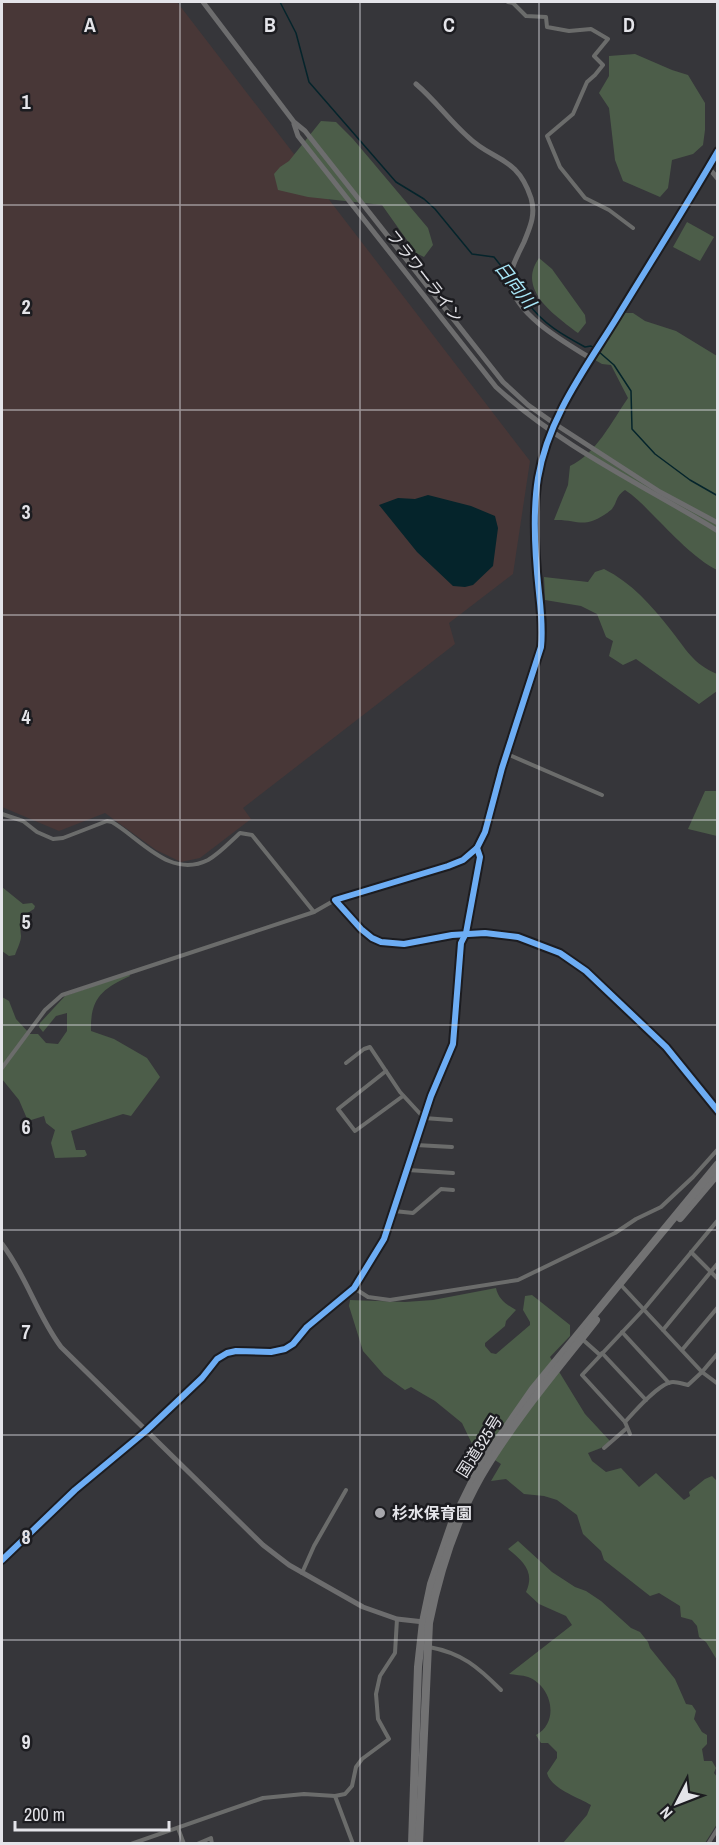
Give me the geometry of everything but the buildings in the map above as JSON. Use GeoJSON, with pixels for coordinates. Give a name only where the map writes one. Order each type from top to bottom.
{"type":"FeatureCollection","features":[{"type":"Feature","properties":{"kind":"highway","name":"国道325号"},"geometry":{"type":"LineString","coordinates":[[412,1844],[418,1667],[431,1584],[452,1523],[481,1464],[533,1389],[579,1337],[717,1164]]}},
{"type":"Feature","properties":{"kind":"highway","name":"国道325号"},"geometry":{"type":"LineString","coordinates":[[621,1285],[717,1173]]}},
{"type":"Feature","properties":{"kind":"highway","name":"国道325号"},"geometry":{"type":"LineString","coordinates":[[419,1844],[428,1647],[426,1623]]}},
{"type":"Feature","properties":{"kind":"street","name":"フラワーライン"},"geometry":{"type":"LineString","coordinates":[[203,2],[294,122],[305,131],[503,382],[528,405],[555,424],[660,492],[717,524]]}},
{"type":"Feature","properties":{"kind":"street"},"geometry":{"type":"LineString","coordinates":[[508,2],[513,3],[526,16],[546,17],[547,27],[569,31],[591,29],[608,39],[594,56],[603,65],[586,82],[576,111],[547,136],[560,167],[585,198],[609,210],[633,228]]}},
{"type":"Feature","properties":{"kind":"street"},"geometry":{"type":"LineString","coordinates":[[416,84],[468,137],[482,148],[508,162],[522,178],[530,196],[533,215],[511,274],[511,285],[521,304],[548,332],[592,356]]}},
{"type":"Feature","properties":{"kind":"street","name":"フラワーライン"},"geometry":{"type":"LineString","coordinates":[[294,122],[298,136],[496,387],[524,412],[552,432],[717,531]]}},
{"type":"Feature","properties":{"kind":"street"},"geometry":{"type":"LineString","coordinates":[[2,1068],[45,1010],[62,995],[314,912],[335,900],[448,866],[463,860],[477,848],[485,832],[541,647],[543,633],[537,566],[538,478],[552,432],[576,380],[717,151]]}},
{"type":"Feature","properties":{"kind":"street"},"geometry":{"type":"LineString","coordinates":[[708,167],[717,179]]}},
{"type":"Feature","properties":{"kind":"street"},"geometry":{"type":"LineString","coordinates":[[507,754],[602,795]]}},
{"type":"Feature","properties":{"kind":"street"},"geometry":{"type":"LineString","coordinates":[[2,814],[23,821],[53,838],[63,838],[107,821],[112,822],[154,854],[175,863],[199,864],[210,859],[240,833],[252,835],[314,912]]}},
{"type":"Feature","properties":{"kind":"street"},"geometry":{"type":"LineString","coordinates":[[2,1560],[75,1490],[146,1431],[202,1378],[217,1359],[236,1351],[271,1352],[285,1349],[354,1288],[384,1239],[430,1096],[453,1044],[461,943],[466,933],[480,857],[477,848]]}},
{"type":"Feature","properties":{"kind":"street"},"geometry":{"type":"LineString","coordinates":[[335,900],[361,929],[381,942],[404,944],[466,933],[501,934],[518,937],[560,953],[597,980],[666,1047],[717,1111]]}},
{"type":"Feature","properties":{"kind":"street"},"geometry":{"type":"LineString","coordinates":[[346,1063],[370,1047],[403,1096],[424,1118],[451,1120]]}},
{"type":"Feature","properties":{"kind":"street"},"geometry":{"type":"LineString","coordinates":[[386,1071],[338,1109],[355,1131],[403,1096]]}},
{"type":"Feature","properties":{"kind":"street"},"geometry":{"type":"LineString","coordinates":[[416,1145],[452,1147]]}},
{"type":"Feature","properties":{"kind":"street"},"geometry":{"type":"LineString","coordinates":[[354,1288],[368,1297],[390,1300],[518,1280],[615,1233],[636,1219],[662,1207],[693,1177],[717,1149]]}},
{"type":"Feature","properties":{"kind":"street"},"geometry":{"type":"LineString","coordinates":[[408,1170],[453,1173]]}},
{"type":"Feature","properties":{"kind":"street"},"geometry":{"type":"LineString","coordinates":[[394,1211],[413,1213],[441,1189],[453,1190]]}},
{"type":"Feature","properties":{"kind":"street"},"geometry":{"type":"LineString","coordinates":[[630,1434],[625,1422],[582,1375],[644,1309],[717,1220]]}},
{"type":"Feature","properties":{"kind":"street"},"geometry":{"type":"LineString","coordinates":[[2,1244],[15,1264],[50,1333],[61,1347],[263,1545],[302,1573],[363,1607],[397,1619],[426,1623]]}},
{"type":"Feature","properties":{"kind":"street"},"geometry":{"type":"LineString","coordinates":[[691,1252],[717,1279]]}},
{"type":"Feature","properties":{"kind":"street"},"geometry":{"type":"LineString","coordinates":[[663,1330],[717,1263]]}},
{"type":"Feature","properties":{"kind":"street"},"geometry":{"type":"LineString","coordinates":[[621,1285],[702,1372],[717,1384]]}},
{"type":"Feature","properties":{"kind":"street"},"geometry":{"type":"LineString","coordinates":[[682,1350],[717,1307]]}},
{"type":"Feature","properties":{"kind":"street"},"geometry":{"type":"LineString","coordinates":[[622,1332],[669,1383]]}},
{"type":"Feature","properties":{"kind":"street"},"geometry":{"type":"LineString","coordinates":[[579,1337],[601,1354],[646,1400]]}},
{"type":"Feature","properties":{"kind":"street"},"geometry":{"type":"LineString","coordinates":[[625,1422],[646,1400],[672,1381],[688,1385],[717,1353]]}},
{"type":"Feature","properties":{"kind":"street"},"geometry":{"type":"LineString","coordinates":[[604,1448],[627,1428]]}},
{"type":"Feature","properties":{"kind":"street"},"geometry":{"type":"LineString","coordinates":[[302,1573],[314,1546],[346,1490]]}},
{"type":"Feature","properties":{"kind":"street"},"geometry":{"type":"LineString","coordinates":[[131,1844],[263,1798],[304,1794],[335,1796],[348,1791],[352,1786],[356,1767],[362,1759],[389,1739],[378,1719],[376,1694],[381,1676],[395,1653],[397,1619]]}},
{"type":"Feature","properties":{"kind":"street"},"geometry":{"type":"LineString","coordinates":[[428,1647],[446,1650],[477,1667],[501,1690]]}},
{"type":"Feature","properties":{"kind":"street"},"geometry":{"type":"LineString","coordinates":[[335,1796],[353,1844]]}},
{"type":"Feature","properties":{"kind":"street"},"geometry":{"type":"LineString","coordinates":[[178,1828],[184,1844]]}},
{"type":"Feature","properties":{"kind":"street"},"geometry":{"type":"LineString","coordinates":[[708,1844],[717,1828]]}},
{"type":"Feature","properties":{"kind":"street"},"geometry":{"type":"LineString","coordinates":[[197,1844],[211,1839],[213,1844]]}},
{"type":"Feature","properties":{"kind":"shaded area"},"geometry":{"type":"Polygon","coordinates":[[[2,2],[177,2],[530,461],[513,574],[449,623],[455,644],[243,808],[251,819],[200,858],[181,862],[156,850],[105,813],[59,831],[2,807],[2,2]]]}},
{"type":"Feature","properties":{"kind":"green space"},"geometry":{"type":"Polygon","coordinates":[[[635,54],[688,75],[705,103],[703,145],[693,154],[672,160],[668,188],[660,197],[623,181],[615,160],[609,108],[599,93],[609,76],[609,56],[635,54]]]}},
{"type":"Feature","properties":{"kind":"green space"},"geometry":{"type":"Polygon","coordinates":[[[321,121],[336,122],[353,139],[428,228],[433,245],[424,257],[416,253],[382,205],[308,197],[278,190],[274,174],[289,161],[321,121]]]}},
{"type":"Feature","properties":{"kind":"green space"},"geometry":{"type":"Polygon","coordinates":[[[687,222],[714,237],[700,261],[673,247],[687,222]]]}},
{"type":"Feature","properties":{"kind":"green space"},"geometry":{"type":"Polygon","coordinates":[[[539,258],[552,269],[585,315],[586,323],[578,333],[559,319],[535,291],[532,281],[533,270],[539,258]]]}},
{"type":"Feature","properties":{"kind":"green space"},"geometry":{"type":"Polygon","coordinates":[[[623,313],[633,313],[645,321],[676,331],[717,356],[717,570],[692,553],[625,490],[618,497],[612,509],[590,522],[554,520],[568,485],[570,466],[588,454],[596,445],[628,398],[611,365],[595,360],[623,313]]]}},
{"type":"Feature","properties":{"kind":"green space"},"geometry":{"type":"Polygon","coordinates":[[[604,569],[640,595],[690,655],[702,666],[717,674],[717,691],[699,704],[636,659],[623,665],[609,656],[613,641],[606,637],[597,614],[581,606],[545,600],[544,577],[588,582],[595,572],[604,569]]]}},
{"type":"Feature","properties":{"kind":"green space"},"geometry":{"type":"Polygon","coordinates":[[[705,791],[717,791],[717,836],[688,829],[705,791]]]}},
{"type":"Feature","properties":{"kind":"green space"},"geometry":{"type":"Polygon","coordinates":[[[2,887],[23,904],[32,903],[35,906],[21,920],[20,943],[15,955],[9,956],[2,951],[2,887]]]}},
{"type":"Feature","properties":{"kind":"green space"},"geometry":{"type":"Polygon","coordinates":[[[129,974],[130,976],[112,985],[100,996],[93,1010],[91,1031],[114,1039],[147,1058],[160,1077],[131,1116],[123,1114],[71,1131],[76,1150],[85,1150],[87,1155],[55,1158],[51,1143],[55,1130],[46,1123],[44,1116],[28,1121],[19,1100],[2,1079],[2,997],[9,1001],[16,1019],[30,1034],[38,1034],[46,1043],[58,1044],[67,1031],[67,1013],[56,1016],[43,1032],[39,1027],[40,1023],[65,996],[129,974]]]}},
{"type":"Feature","properties":{"kind":"green space"},"geometry":{"type":"Polygon","coordinates":[[[496,1288],[506,1304],[516,1310],[506,1321],[505,1326],[485,1343],[491,1353],[496,1354],[530,1325],[523,1310],[525,1296],[532,1295],[570,1325],[570,1336],[550,1357],[585,1414],[610,1441],[601,1448],[588,1453],[592,1461],[606,1472],[621,1468],[639,1487],[656,1473],[684,1500],[690,1496],[689,1492],[705,1479],[712,1476],[717,1481],[717,1660],[706,1642],[699,1637],[697,1626],[692,1620],[681,1617],[680,1606],[659,1593],[650,1596],[604,1560],[601,1551],[583,1534],[577,1515],[557,1500],[524,1494],[506,1479],[491,1481],[501,1464],[473,1446],[462,1423],[435,1401],[411,1387],[405,1390],[384,1375],[363,1351],[349,1306],[350,1300],[405,1302],[433,1300],[496,1288]]]}},
{"type":"Feature","properties":{"kind":"green space"},"geometry":{"type":"Polygon","coordinates":[[[518,1541],[552,1572],[601,1601],[631,1628],[640,1632],[675,1679],[686,1704],[692,1705],[696,1711],[694,1719],[702,1732],[707,1735],[707,1744],[702,1749],[704,1761],[712,1761],[717,1777],[717,1824],[705,1843],[563,1843],[587,1815],[591,1805],[559,1788],[547,1773],[557,1758],[557,1752],[548,1743],[541,1743],[536,1735],[544,1729],[550,1713],[550,1705],[543,1688],[526,1676],[509,1674],[572,1625],[566,1616],[539,1604],[526,1592],[529,1579],[526,1568],[508,1549],[518,1541]]]}},
{"type":"Feature","properties":{"kind":"water"},"geometry":{"type":"Polygon","coordinates":[[[428,495],[471,506],[495,516],[498,528],[493,566],[473,585],[453,586],[417,552],[379,505],[398,498],[415,499],[428,495]]]}},
{"type":"Feature","properties":{"kind":"waterway","name":"日向川"},"geometry":{"type":"LineString","coordinates":[[280,2],[296,33],[309,82],[396,182],[424,199],[435,209],[472,254],[494,257],[509,276]]}},
{"type":"Feature","properties":{"kind":"waterway","name":"日向川"},"geometry":{"type":"LineString","coordinates":[[512,279],[526,300],[547,323],[585,347],[594,348]]}},
{"type":"Feature","properties":{"kind":"waterway","name":"日向川"},"geometry":{"type":"LineString","coordinates":[[598,351],[614,365],[631,391],[632,429],[655,454],[690,480],[718,496]]}},
{"type":"Feature","properties":{"kind":"cycle path"},"geometry":{"type":"LineString","coordinates":[[718,151],[580,375],[550,435],[538,478],[535,506],[535,550],[542,633],[541,647],[502,768],[485,832],[477,848],[463,860],[448,866],[335,900],[361,929],[381,942],[404,944],[452,935],[485,933],[518,937],[560,953],[586,971],[666,1047],[718,1111]]}},
{"type":"Feature","properties":{"kind":"cycle path"},"geometry":{"type":"LineString","coordinates":[[2,1560],[75,1490],[146,1431],[202,1378],[217,1359],[236,1351],[271,1352],[285,1349],[293,1344],[307,1327],[354,1288],[384,1239],[431,1096],[453,1044],[461,943],[466,933],[480,857],[477,848]]}},
{"type":"Feature","properties":{"kind":"place","name":"杉水保育園"},"geometry":{"type":"Point","coordinates":[380,1513]}}]}
